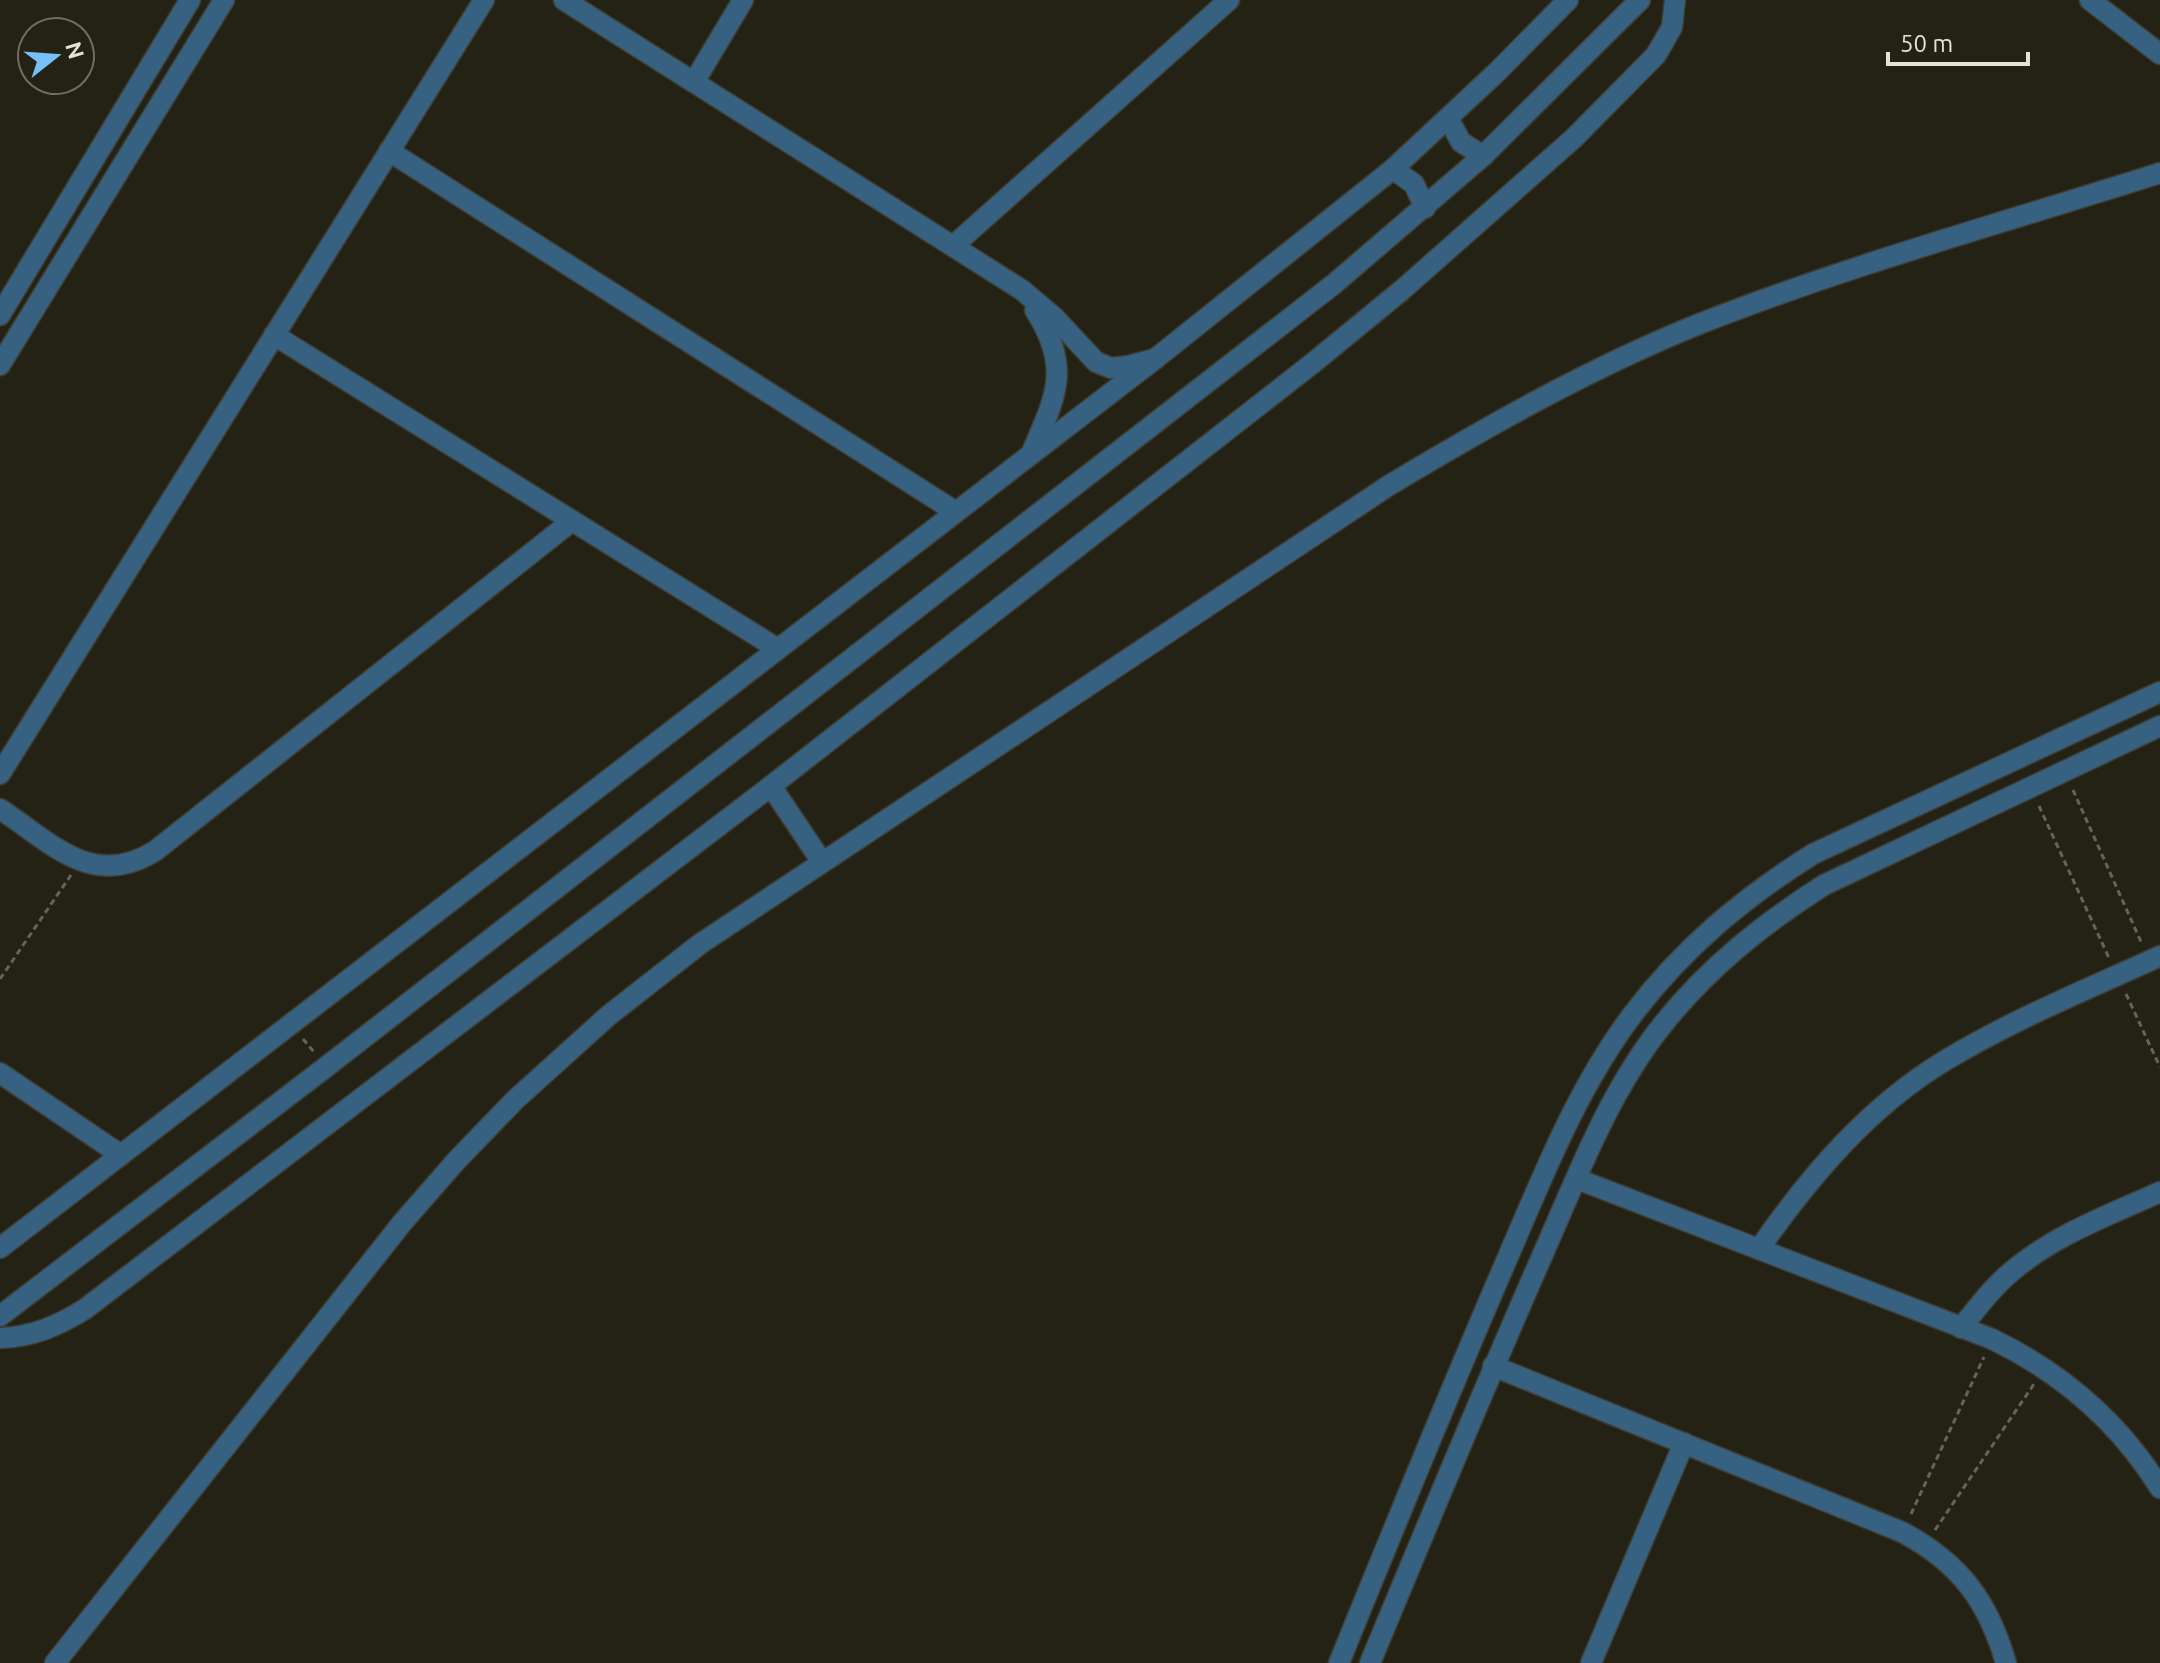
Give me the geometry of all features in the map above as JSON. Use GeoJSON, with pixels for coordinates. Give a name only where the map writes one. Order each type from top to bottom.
{"type":"FeatureCollection","features":[{"type":"Feature","properties":{"kind":"street"},"geometry":{"type":"LineString","coordinates":[[0,315],[190,0]]}},
{"type":"Feature","properties":{"kind":"street"},"geometry":{"type":"LineString","coordinates":[[0,365],[224,0]]}},
{"type":"Feature","properties":{"kind":"street"},"geometry":{"type":"LineString","coordinates":[[0,774],[484,0]]}},
{"type":"Feature","properties":{"kind":"street"},"geometry":{"type":"LineString","coordinates":[[564,0],[1022,290],[1055,318],[1096,362],[1111,368],[1155,359]]}},
{"type":"Feature","properties":{"kind":"street"},"geometry":{"type":"LineString","coordinates":[[694,82],[743,0]]}},
{"type":"Feature","properties":{"kind":"street"},"geometry":{"type":"LineString","coordinates":[[953,246],[1229,0]]}},
{"type":"Feature","properties":{"kind":"street"},"geometry":{"type":"LineString","coordinates":[[0,1248],[1155,359],[1393,169],[1498,71],[1568,0]]}},
{"type":"Feature","properties":{"kind":"street"},"geometry":{"type":"LineString","coordinates":[[0,1316],[326,1067],[1309,304],[1483,156],[1640,0]]}},
{"type":"Feature","properties":{"kind":"street"},"geometry":{"type":"LineString","coordinates":[[0,1338],[32,1335],[60,1325],[85,1309],[771,786],[1313,363],[1489,215],[1574,138],[1656,55],[1672,27],[1675,0]]}},
{"type":"Feature","properties":{"kind":"street"},"geometry":{"type":"LineString","coordinates":[[2090,0],[2160,54]]}},
{"type":"Feature","properties":{"kind":"street"},"geometry":{"type":"LineString","coordinates":[[1448,118],[1461,142],[1483,156]]}},
{"type":"Feature","properties":{"kind":"street"},"geometry":{"type":"LineString","coordinates":[[389,151],[956,512]]}},
{"type":"Feature","properties":{"kind":"street"},"geometry":{"type":"LineString","coordinates":[[1393,169],[1414,184],[1425,208]]}},
{"type":"Feature","properties":{"kind":"street"},"geometry":{"type":"LineString","coordinates":[[55,1663],[402,1223],[457,1160],[515,1100],[608,1016],[700,944],[1388,486],[1487,426],[1591,373],[1697,325],[1806,284],[2160,173]]}},
{"type":"Feature","properties":{"kind":"street"},"geometry":{"type":"LineString","coordinates":[[24,276],[46,289]]}},
{"type":"Feature","properties":{"kind":"street"},"geometry":{"type":"LineString","coordinates":[[1022,290],[1050,334],[1056,357],[1057,381],[1052,404],[1031,454]]}},
{"type":"Feature","properties":{"kind":"street"},"geometry":{"type":"LineString","coordinates":[[274,335],[778,649]]}},
{"type":"Feature","properties":{"kind":"street"},"geometry":{"type":"LineString","coordinates":[[0,809],[80,862],[99,867],[119,867],[138,862],[572,521]]}},
{"type":"Feature","properties":{"kind":"street"},"geometry":{"type":"LineString","coordinates":[[1339,1663],[1442,1408],[1547,1166],[1605,1056],[1662,977],[1732,909],[1813,854],[2160,692]]}},
{"type":"Feature","properties":{"kind":"street"},"geometry":{"type":"LineString","coordinates":[[1370,1663],[1493,1366],[1605,1115],[1663,1025],[1698,984],[1737,947],[1779,914],[1824,885],[2160,726]]}},
{"type":"Feature","properties":{"kind":"street"},"geometry":{"type":"LineString","coordinates":[[771,786],[822,862]]}},
{"type":"Feature","properties":{"kind":"street"},"geometry":{"type":"LineString","coordinates":[[1759,1249],[1814,1174],[1841,1144],[1890,1100],[1944,1061],[2002,1028],[2155,958]]}},
{"type":"Feature","properties":{"kind":"street"},"geometry":{"type":"LineString","coordinates":[[0,1073],[121,1155]]}},
{"type":"Feature","properties":{"kind":"street"},"geometry":{"type":"LineString","coordinates":[[1577,1179],[1992,1339],[2045,1368],[2083,1396],[2116,1428],[2160,1488]]}},
{"type":"Feature","properties":{"kind":"street"},"geometry":{"type":"LineString","coordinates":[[1961,1328],[1985,1297],[2041,1249],[2160,1192]]}},
{"type":"Feature","properties":{"kind":"street"},"geometry":{"type":"LineString","coordinates":[[1493,1366],[1925,1544],[1964,1578],[1980,1599],[1992,1621],[2006,1663]]}},
{"type":"Feature","properties":{"kind":"street"},"geometry":{"type":"LineString","coordinates":[[1591,1663],[1684,1443]]}},
{"type":"Feature","properties":{"kind":"path"},"geometry":{"type":"LineString","coordinates":[[2064,771],[2155,958]]}},
{"type":"Feature","properties":{"kind":"path"},"geometry":{"type":"LineString","coordinates":[[2030,787],[2160,1067]]}},
{"type":"Feature","properties":{"kind":"path"},"geometry":{"type":"LineString","coordinates":[[0,979],[80,862]]}},
{"type":"Feature","properties":{"kind":"path"},"geometry":{"type":"LineString","coordinates":[[291,1024],[326,1067]]}},
{"type":"Feature","properties":{"kind":"path"},"geometry":{"type":"LineString","coordinates":[[1902,1532],[1992,1339]]}},
{"type":"Feature","properties":{"kind":"path"},"geometry":{"type":"LineString","coordinates":[[1925,1544],[2045,1368]]}}]}
